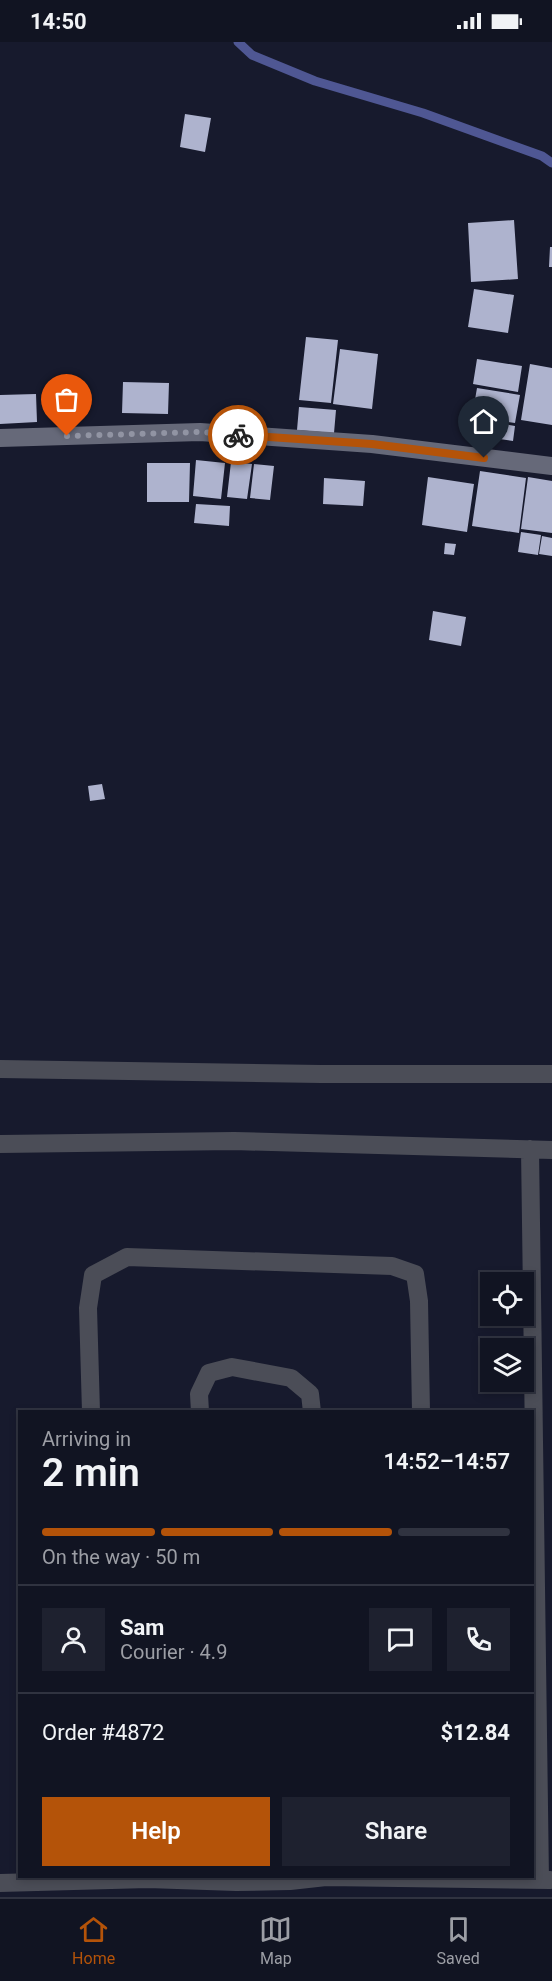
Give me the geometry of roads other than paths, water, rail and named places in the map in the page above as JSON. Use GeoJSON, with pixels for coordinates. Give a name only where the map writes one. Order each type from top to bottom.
{"type":"FeatureCollection","features":[{"type":"Feature","properties":{"kind":"street"},"geometry":{"type":"LineString","coordinates":[[0,438],[200,432],[372,444],[552,466]]}},
{"type":"Feature","properties":{"kind":"street"},"geometry":{"type":"LineString","coordinates":[[0,1069],[321,1074],[552,1074]]}},
{"type":"Feature","properties":{"kind":"street"},"geometry":{"type":"LineString","coordinates":[[0,1143],[234,1141],[552,1150]]}},
{"type":"Feature","properties":{"kind":"street"},"geometry":{"type":"LineString","coordinates":[[464,1878],[546,1880],[530,1149]]}},
{"type":"Feature","properties":{"kind":"street"},"geometry":{"type":"LineString","coordinates":[[91,1410],[88,1308],[93,1275],[127,1257],[392,1266],[415,1274],[419,1301],[421,1410]]}},
{"type":"Feature","properties":{"kind":"street"},"geometry":{"type":"LineString","coordinates":[[200,1410],[199,1394],[209,1373],[232,1367],[291,1378],[310,1394],[312,1410]]}},
{"type":"Feature","properties":{"kind":"street"},"geometry":{"type":"LineString","coordinates":[[0,1883],[204,1878],[236,1882],[317,1878]]}},
{"type":"Feature","properties":{"kind":"waterway"},"geometry":{"type":"LineString","coordinates":[[238,42],[252,55],[315,81],[423,113],[542,156],[552,163]]}}]}
